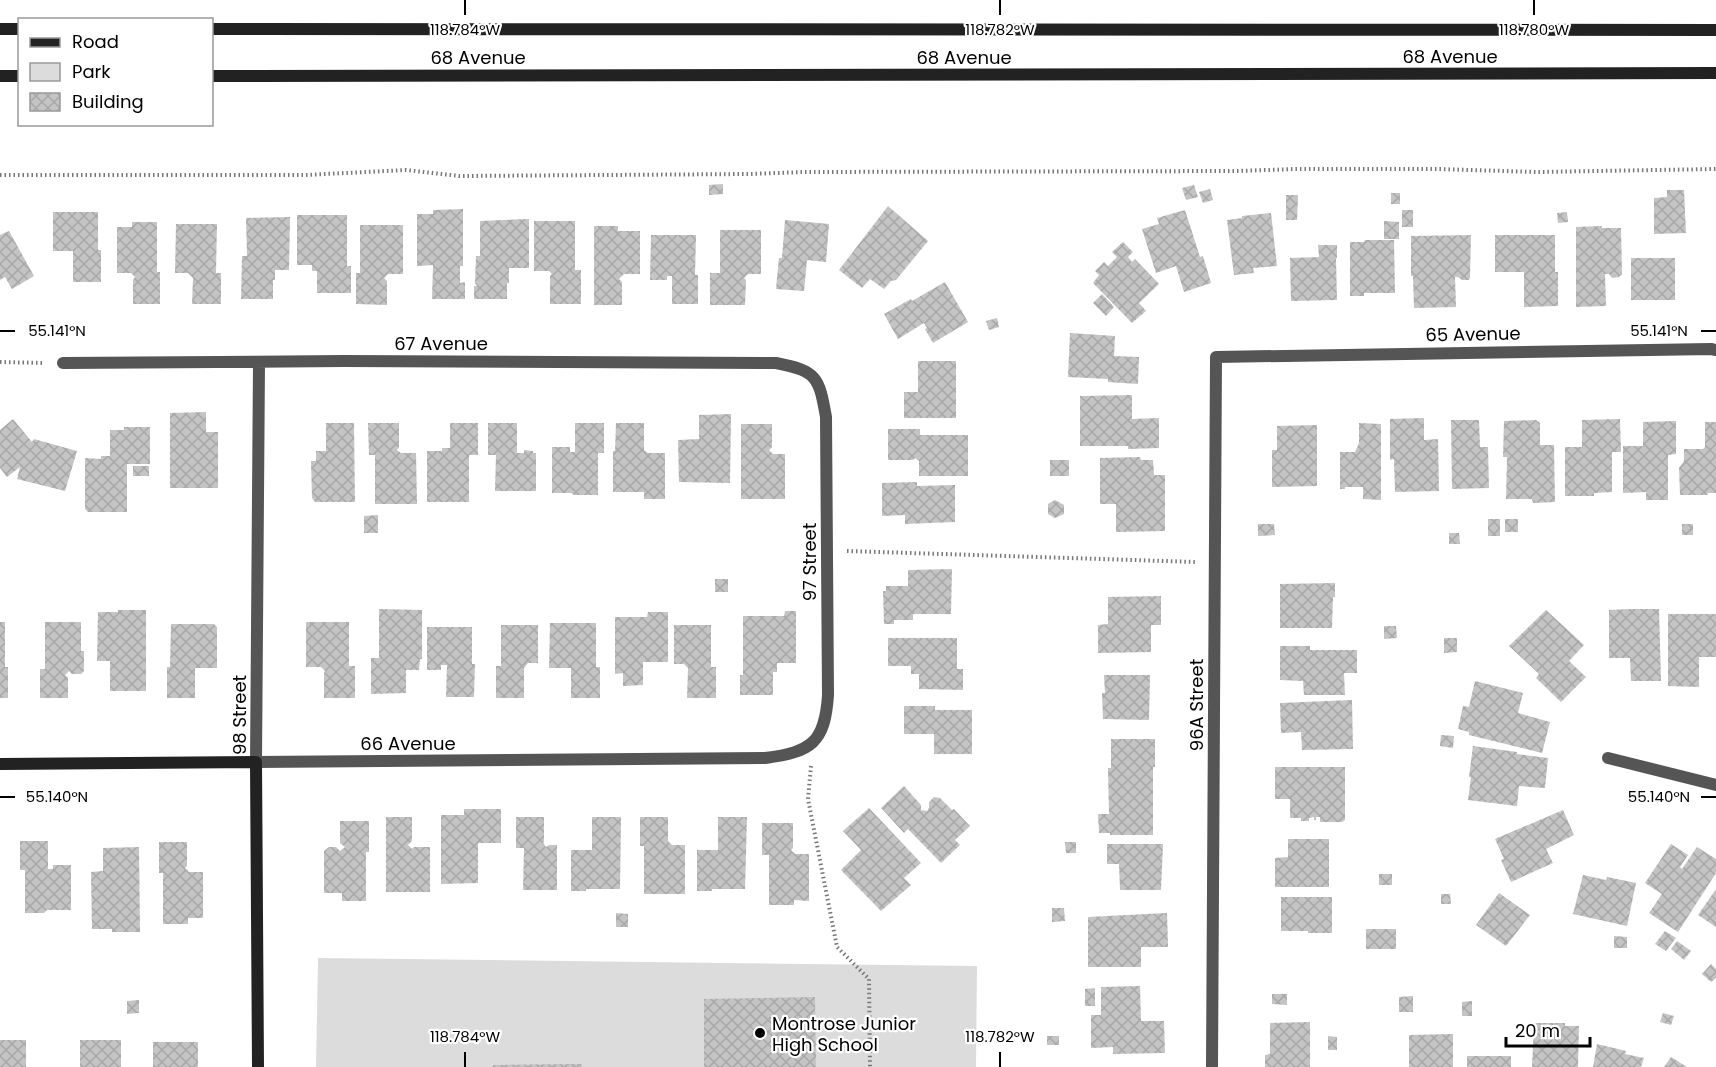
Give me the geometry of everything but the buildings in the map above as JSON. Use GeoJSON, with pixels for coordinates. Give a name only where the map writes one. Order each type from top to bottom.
{"type":"FeatureCollection","features":[{"type":"Feature","properties":{"kind":"main road"},"geometry":{"type":"LineString","coordinates":[[0,29],[18,29]]}},
{"type":"Feature","properties":{"kind":"main road","name":"68 Avenue"},"geometry":{"type":"LineString","coordinates":[[213,29],[1716,30]]}},
{"type":"Feature","properties":{"kind":"main road","name":"68 Avenue"},"geometry":{"type":"LineString","coordinates":[[213,76],[1716,74]]}},
{"type":"Feature","properties":{"kind":"main road"},"geometry":{"type":"LineString","coordinates":[[0,76],[18,76]]}},
{"type":"Feature","properties":{"kind":"main road","name":"66 Avenue"},"geometry":{"type":"LineString","coordinates":[[0,764],[256,762]]}},
{"type":"Feature","properties":{"kind":"main road","name":"98 Street"},"geometry":{"type":"LineString","coordinates":[[256,762],[258,1067]]}},
{"type":"Feature","properties":{"kind":"street","name":"65 Avenue"},"geometry":{"type":"LineString","coordinates":[[1230,356],[1716,350]]}},
{"type":"Feature","properties":{"kind":"street","name":"96A Street"},"geometry":{"type":"LineString","coordinates":[[1212,1067],[1216,357],[1230,356]]}},
{"type":"Feature","properties":{"kind":"street","name":"67 Avenue"},"geometry":{"type":"LineString","coordinates":[[63,363],[344,361],[776,363],[798,367],[815,378]]}},
{"type":"Feature","properties":{"kind":"street","name":"98 Street"},"geometry":{"type":"LineString","coordinates":[[256,762],[259,363]]}},
{"type":"Feature","properties":{"kind":"street","name":"97 Street"},"geometry":{"type":"LineString","coordinates":[[813,744],[827,717],[826,417],[823,398],[815,378]]}},
{"type":"Feature","properties":{"kind":"street","name":"66 Avenue"},"geometry":{"type":"LineString","coordinates":[[256,762],[765,759],[786,756],[813,744]]}},
{"type":"Feature","properties":{"kind":"street"},"geometry":{"type":"LineString","coordinates":[[1608,758],[1716,785]]}},
{"type":"Feature","properties":{"kind":"path"},"geometry":{"type":"LineString","coordinates":[[0,175],[305,175],[406,170],[470,176],[1296,169],[1537,172],[1716,169]]}},
{"type":"Feature","properties":{"kind":"path"},"geometry":{"type":"LineString","coordinates":[[0,362],[63,363]]}},
{"type":"Feature","properties":{"kind":"path"},"geometry":{"type":"LineString","coordinates":[[827,550],[1215,563]]}},
{"type":"Feature","properties":{"kind":"path"},"geometry":{"type":"LineString","coordinates":[[813,744],[808,799],[837,947],[868,979],[870,1067]]}},
{"type":"Feature","properties":{"kind":"green space"},"geometry":{"type":"Polygon","coordinates":[[[318,958],[977,966],[976,1067],[316,1067],[318,958]]]}},
{"type":"Feature","properties":{"kind":"place","name":"Montrose Junior High School"},"geometry":{"type":"Point","coordinates":[760,1033]}}]}
